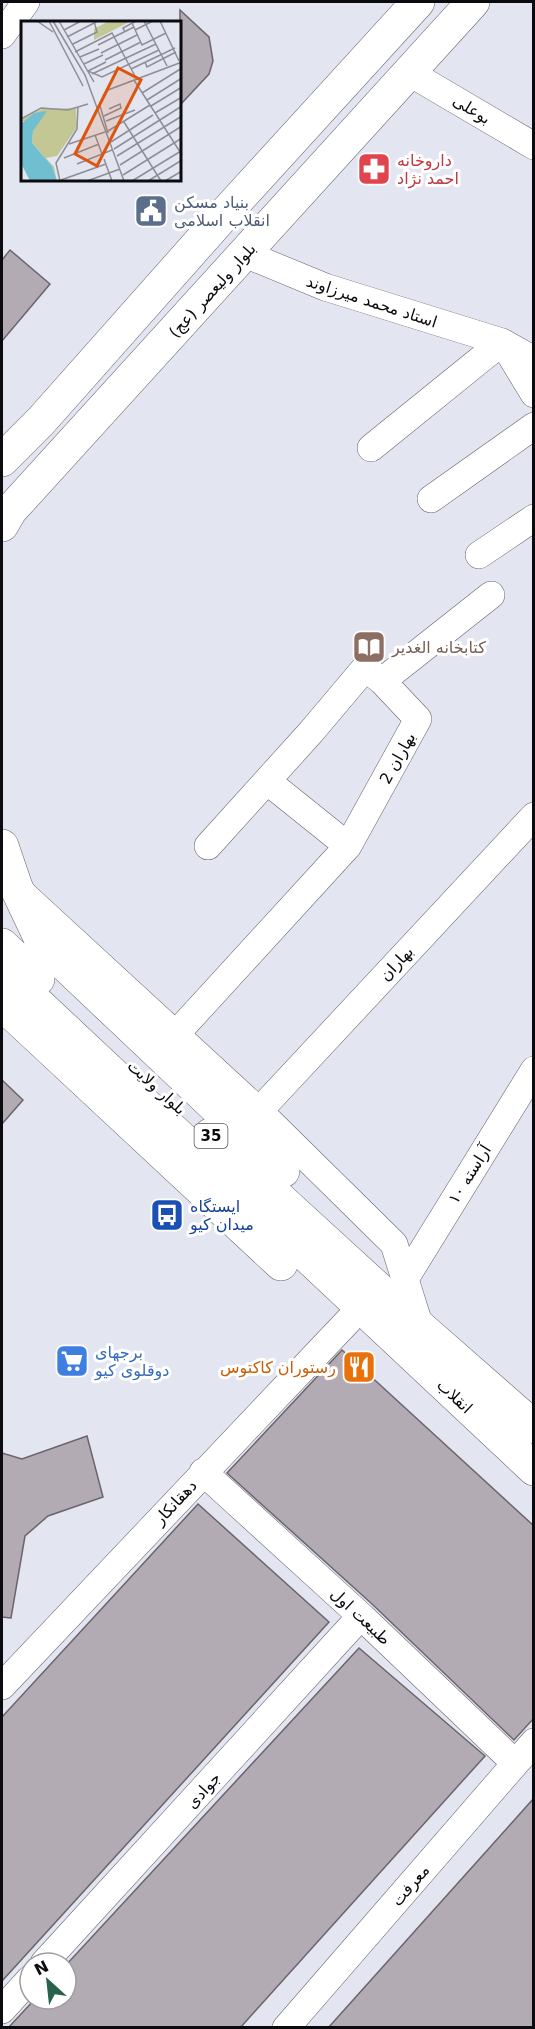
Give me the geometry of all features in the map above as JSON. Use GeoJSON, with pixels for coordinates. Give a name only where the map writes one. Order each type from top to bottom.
{"type":"FeatureCollection","features":[{"type":"Feature","properties":{"kind":"main road","name":"بلوار ولیعصر (عج)"},"geometry":{"type":"LineString","coordinates":[[2,525],[10,511],[410,73],[472,2]]}},
{"type":"Feature","properties":{"kind":"main road"},"geometry":{"type":"LineString","coordinates":[[2,460],[41,422],[408,4]]}},
{"type":"Feature","properties":{"kind":"main road"},"geometry":{"type":"LineString","coordinates":[[2,846],[16,887],[43,944],[373,1257],[420,1327]]}},
{"type":"Feature","properties":{"kind":"main road","name":"بلوار ولایت"},"geometry":{"type":"LineString","coordinates":[[2,945],[420,1327]]}},
{"type":"Feature","properties":{"kind":"main road","name":"بلوار ولایت"},"geometry":{"type":"LineString","coordinates":[[2,970],[363,1321]]}},
{"type":"Feature","properties":{"kind":"main road"},"geometry":{"type":"LineString","coordinates":[[2,1004],[340,1319],[363,1321]]}},
{"type":"Feature","properties":{"kind":"main road","name":"انقلاب"},"geometry":{"type":"LineString","coordinates":[[363,1321],[534,1469]]}},
{"type":"Feature","properties":{"kind":"main road","name":"انقلاب"},"geometry":{"type":"LineString","coordinates":[[420,1327],[534,1427]]}},
{"type":"Feature","properties":{"kind":"street"},"geometry":{"type":"LineString","coordinates":[[2,35],[26,2]]}},
{"type":"Feature","properties":{"kind":"street","name":"بوعلی"},"geometry":{"type":"LineString","coordinates":[[410,73],[534,146]]}},
{"type":"Feature","properties":{"kind":"street","name":"استاد محمد میرزاوند"},"geometry":{"type":"LineString","coordinates":[[244,254],[325,287],[502,342],[534,360]]}},
{"type":"Feature","properties":{"kind":"street"},"geometry":{"type":"LineString","coordinates":[[371,448],[502,342],[534,394]]}},
{"type":"Feature","properties":{"kind":"street"},"geometry":{"type":"LineString","coordinates":[[431,499],[534,426]]}},
{"type":"Feature","properties":{"kind":"street"},"geometry":{"type":"LineString","coordinates":[[479,555],[534,518]]}},
{"type":"Feature","properties":{"kind":"street"},"geometry":{"type":"LineString","coordinates":[[208,846],[365,668],[382,681],[491,595]]}},
{"type":"Feature","properties":{"kind":"street","name":"بهاران 2"},"geometry":{"type":"LineString","coordinates":[[175,1035],[348,846],[418,719],[382,681]]}},
{"type":"Feature","properties":{"kind":"street"},"geometry":{"type":"LineString","coordinates":[[267,781],[348,846]]}},
{"type":"Feature","properties":{"kind":"street","name":"بهاران"},"geometry":{"type":"LineString","coordinates":[[259,1111],[534,816]]}},
{"type":"Feature","properties":{"kind":"street"},"geometry":{"type":"LineString","coordinates":[[16,887],[259,1111],[394,1244],[420,1327]]}},
{"type":"Feature","properties":{"kind":"street","name":"آراسته ۱۰"},"geometry":{"type":"LineString","coordinates":[[405,1279],[534,1070]]}},
{"type":"Feature","properties":{"kind":"street","name":"دهقانکار"},"geometry":{"type":"LineString","coordinates":[[2,1686],[203,1472],[363,1321]]}},
{"type":"Feature","properties":{"kind":"street","name":"طبیعت اول"},"geometry":{"type":"LineString","coordinates":[[203,1472],[361,1616],[515,1763]]}},
{"type":"Feature","properties":{"kind":"street","name":"جوادی"},"geometry":{"type":"LineString","coordinates":[[55,1951],[361,1616]]}},
{"type":"Feature","properties":{"kind":"street","name":"معرفت"},"geometry":{"type":"LineString","coordinates":[[286,2028],[534,1742]]}},
{"type":"Feature","properties":{"kind":"street"},"geometry":{"type":"LineString","coordinates":[[2,2010],[18,1992]]}},
{"type":"Feature","properties":{"kind":"building"},"geometry":{"type":"Polygon","coordinates":[[[180,10],[209,37],[213,61],[209,74],[182,103],[182,21],[180,21],[180,10]]]}},
{"type":"Feature","properties":{"kind":"building"},"geometry":{"type":"Polygon","coordinates":[[[10,250],[50,284],[2,341],[2,260],[10,250]]]}},
{"type":"Feature","properties":{"kind":"building"},"geometry":{"type":"Polygon","coordinates":[[[2,1080],[23,1100],[2,1124],[2,1080]]]}},
{"type":"Feature","properties":{"kind":"building"},"geometry":{"type":"Polygon","coordinates":[[[342,1350],[534,1526],[534,1718],[514,1740],[372,1604],[227,1473],[342,1350]]]}},
{"type":"Feature","properties":{"kind":"building"},"geometry":{"type":"Polygon","coordinates":[[[87,1436],[103,1497],[48,1516],[25,1536],[11,1618],[2,1617],[2,1453],[22,1459],[87,1436]]]}},
{"type":"Feature","properties":{"kind":"building"},"geometry":{"type":"Polygon","coordinates":[[[198,1504],[329,1622],[29,1951],[18,1951],[18,1963],[2,1981],[2,1717],[198,1504]]]}},
{"type":"Feature","properties":{"kind":"building"},"geometry":{"type":"Polygon","coordinates":[[[359,1648],[485,1756],[240,2028],[8,2028],[24,2011],[78,2011],[78,1952],[359,1648]]]}},
{"type":"Feature","properties":{"kind":"building"},"geometry":{"type":"Polygon","coordinates":[[[534,1798],[534,2028],[328,2028],[534,1798]]]}},
{"type":"Feature","properties":{"kind":"place","name":"داروخانه احمد نژاد"},"geometry":{"type":"Point","coordinates":[374,169]}},
{"type":"Feature","properties":{"kind":"place","name":"بنیاد مسکن انقلاب اسلامی"},"geometry":{"type":"Point","coordinates":[151,211]}},
{"type":"Feature","properties":{"kind":"place","name":"کتابخانه الغدیر"},"geometry":{"type":"Point","coordinates":[369,647]}},
{"type":"Feature","properties":{"kind":"place","name":"ایستگاه میدان کیو"},"geometry":{"type":"Point","coordinates":[167,1215]}},
{"type":"Feature","properties":{"kind":"place","name":"برجهای دوقلوی کیو"},"geometry":{"type":"Point","coordinates":[72,1361]}},
{"type":"Feature","properties":{"kind":"place","name":"رستوران کاکتوس"},"geometry":{"type":"Point","coordinates":[359,1367]}}]}
